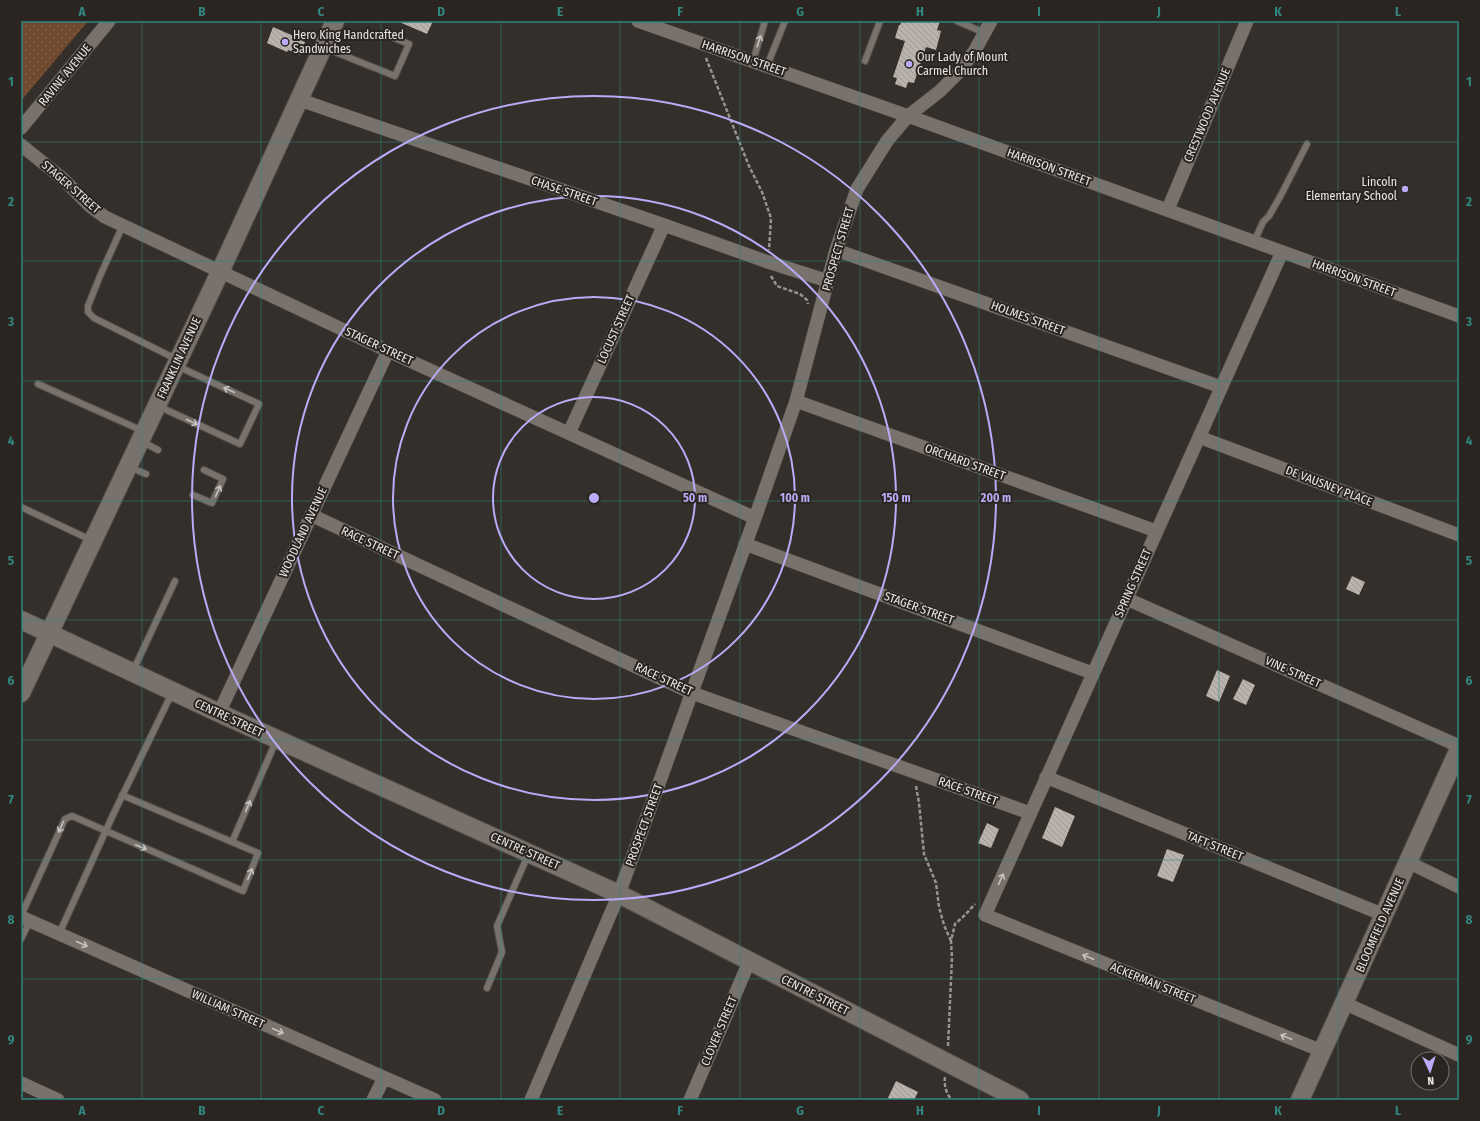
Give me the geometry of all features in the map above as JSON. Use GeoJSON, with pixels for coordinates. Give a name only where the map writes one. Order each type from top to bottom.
{"type":"FeatureCollection","features":[{"type":"Feature","properties":{"kind":"street","name":"RAVINE AVENUE"},"geometry":{"type":"LineString","coordinates":[[21,128],[109,21]]}},
{"type":"Feature","properties":{"kind":"street","name":"FRANKLIN AVENUE"},"geometry":{"type":"LineString","coordinates":[[21,693],[220,272],[335,21]]}},
{"type":"Feature","properties":{"kind":"street","name":"HARRISON STREET"},"geometry":{"type":"LineString","coordinates":[[638,21],[1168,209],[1282,252],[1458,311]]}},
{"type":"Feature","properties":{"kind":"street","name":"PROSPECT STREET"},"geometry":{"type":"LineString","coordinates":[[530,1100],[619,894],[755,518],[796,402],[836,250],[857,189],[887,141],[908,116],[940,92],[957,74],[974,52],[991,21]]}},
{"type":"Feature","properties":{"kind":"street","name":"CRESTWOOD AVENUE"},"geometry":{"type":"LineString","coordinates":[[1168,209],[1247,21]]}},
{"type":"Feature","properties":{"kind":"street","name":"CHASE STREET"},"geometry":{"type":"LineString","coordinates":[[300,100],[765,261],[828,281]]}},
{"type":"Feature","properties":{"kind":"street","name":"STAGER STREET"},"geometry":{"type":"LineString","coordinates":[[21,145],[63,179],[90,206],[106,217],[388,351],[755,518]]}},
{"type":"Feature","properties":{"kind":"street","name":"LOCUST STREET"},"geometry":{"type":"LineString","coordinates":[[569,433],[664,225]]}},
{"type":"Feature","properties":{"kind":"street","name":"HOLMES STREET"},"geometry":{"type":"LineString","coordinates":[[836,250],[1221,387]]}},
{"type":"Feature","properties":{"kind":"street","name":"SPRING STREET"},"geometry":{"type":"LineString","coordinates":[[985,915],[1092,673],[1127,599],[1156,531],[1282,252]]}},
{"type":"Feature","properties":{"kind":"street","name":"WOODLAND AVENUE"},"geometry":{"type":"LineString","coordinates":[[219,713],[388,351]]}},
{"type":"Feature","properties":{"kind":"street","name":"ORCHARD STREET"},"geometry":{"type":"LineString","coordinates":[[796,402],[1156,531]]}},
{"type":"Feature","properties":{"kind":"street","name":"DE VAUSNEY PLACE"},"geometry":{"type":"LineString","coordinates":[[1199,437],[1459,535]]}},
{"type":"Feature","properties":{"kind":"street","name":"RACE STREET"},"geometry":{"type":"LineString","coordinates":[[311,515],[692,693],[1030,813]]}},
{"type":"Feature","properties":{"kind":"street","name":"STAGER STREET"},"geometry":{"type":"LineString","coordinates":[[745,544],[1092,673]]}},
{"type":"Feature","properties":{"kind":"street","name":"VINE STREET"},"geometry":{"type":"LineString","coordinates":[[1127,599],[1459,746]]}},
{"type":"Feature","properties":{"kind":"street","name":"CENTRE STREET"},"geometry":{"type":"LineString","coordinates":[[21,620],[172,692],[619,894],[1020,1100]]}},
{"type":"Feature","properties":{"kind":"street","name":"BLOOMFIELD AVENUE"},"geometry":{"type":"LineString","coordinates":[[1300,1100],[1459,749]]}},
{"type":"Feature","properties":{"kind":"street","name":"TAFT STREET"},"geometry":{"type":"LineString","coordinates":[[1046,777],[1384,915]]}},
{"type":"Feature","properties":{"kind":"street"},"geometry":{"type":"LineString","coordinates":[[1408,862],[1459,887]]}},
{"type":"Feature","properties":{"kind":"street","name":"ACKERMAN STREET"},"geometry":{"type":"LineString","coordinates":[[985,915],[1322,1052]]}},
{"type":"Feature","properties":{"kind":"street","name":"WILLIAM STREET"},"geometry":{"type":"LineString","coordinates":[[24,918],[435,1100]]}},
{"type":"Feature","properties":{"kind":"street","name":"CLOVER STREET"},"geometry":{"type":"LineString","coordinates":[[690,1100],[749,962]]}},
{"type":"Feature","properties":{"kind":"street"},"geometry":{"type":"LineString","coordinates":[[1344,1003],[1459,1055]]}},
{"type":"Feature","properties":{"kind":"street"},"geometry":{"type":"LineString","coordinates":[[373,1100],[384,1078]]}},
{"type":"Feature","properties":{"kind":"street"},"geometry":{"type":"LineString","coordinates":[[21,1083],[58,1100]]}},
{"type":"Feature","properties":{"kind":"lane"},"geometry":{"type":"LineString","coordinates":[[753,61],[766,21]]}},
{"type":"Feature","properties":{"kind":"lane"},"geometry":{"type":"LineString","coordinates":[[767,66],[785,21]]}},
{"type":"Feature","properties":{"kind":"lane"},"geometry":{"type":"LineString","coordinates":[[865,61],[880,21]]}},
{"type":"Feature","properties":{"kind":"lane"},"geometry":{"type":"LineString","coordinates":[[957,21],[985,33]]}},
{"type":"Feature","properties":{"kind":"lane"},"geometry":{"type":"LineString","coordinates":[[323,48],[395,76],[408,44],[394,38]]}},
{"type":"Feature","properties":{"kind":"lane"},"geometry":{"type":"LineString","coordinates":[[1254,242],[1264,222],[1281,195],[1307,144]]}},
{"type":"Feature","properties":{"kind":"lane"},"geometry":{"type":"LineString","coordinates":[[123,225],[88,306],[88,312],[94,318],[177,363],[258,404],[240,444],[156,406]]}},
{"type":"Feature","properties":{"kind":"lane"},"geometry":{"type":"LineString","coordinates":[[38,384],[142,436],[158,450]]}},
{"type":"Feature","properties":{"kind":"lane"},"geometry":{"type":"LineString","coordinates":[[127,467],[146,474]]}},
{"type":"Feature","properties":{"kind":"lane"},"geometry":{"type":"LineString","coordinates":[[193,495],[212,503],[224,479],[204,470]]}},
{"type":"Feature","properties":{"kind":"lane"},"geometry":{"type":"LineString","coordinates":[[21,507],[93,541]]}},
{"type":"Feature","properties":{"kind":"lane"},"geometry":{"type":"LineString","coordinates":[[132,672],[175,581]]}},
{"type":"Feature","properties":{"kind":"lane"},"geometry":{"type":"LineString","coordinates":[[59,934],[122,795],[172,692]]}},
{"type":"Feature","properties":{"kind":"lane"},"geometry":{"type":"LineString","coordinates":[[232,842],[277,740]]}},
{"type":"Feature","properties":{"kind":"lane"},"geometry":{"type":"LineString","coordinates":[[21,939],[24,918],[65,819],[72,816],[105,832],[243,891],[258,854],[122,795]]}},
{"type":"Feature","properties":{"kind":"lane"},"geometry":{"type":"LineString","coordinates":[[487,988],[502,952],[497,926],[528,853]]}},
{"type":"Feature","properties":{"kind":"path"},"geometry":{"type":"LineString","coordinates":[[699,42],[749,166],[762,192],[771,218],[770,248],[765,261],[776,286],[800,294],[807,300],[808,308]]}},
{"type":"Feature","properties":{"kind":"path"},"geometry":{"type":"LineString","coordinates":[[908,770],[915,784],[919,803],[924,854],[936,884],[939,907],[944,925],[951,941]]}},
{"type":"Feature","properties":{"kind":"path"},"geometry":{"type":"LineString","coordinates":[[952,1100],[948,1096],[944,1083],[947,1062],[952,958],[951,941],[955,924],[975,904]]}},
{"type":"Feature","properties":{"kind":"shaded area"},"geometry":{"type":"Polygon","coordinates":[[[21,21],[88,21],[21,101],[21,21]]]}},
{"type":"Feature","properties":{"kind":"building"},"geometry":{"type":"Polygon","coordinates":[[[397,21],[433,21],[427,34],[397,21]]]}},
{"type":"Feature","properties":{"kind":"building","name":"Our Lady of Mount Carmel Church"},"geometry":{"type":"Polygon","coordinates":[[[902,21],[940,21],[937,30],[941,31],[936,50],[926,47],[914,83],[908,82],[906,88],[895,84],[897,78],[893,77],[905,41],[895,38],[899,25],[902,21]]]}},
{"type":"Feature","properties":{"kind":"building","name":"Hero King Handcrafted Sandwiches"},"geometry":{"type":"Polygon","coordinates":[[[273,27],[305,42],[300,55],[288,50],[287,52],[267,43],[273,27]]]}},
{"type":"Feature","properties":{"kind":"building"},"geometry":{"type":"Polygon","coordinates":[[[1352,576],[1365,582],[1359,595],[1346,589],[1352,576]]]}},
{"type":"Feature","properties":{"kind":"building"},"geometry":{"type":"Polygon","coordinates":[[[1217,670],[1230,676],[1219,702],[1206,696],[1217,670]]]}},
{"type":"Feature","properties":{"kind":"building"},"geometry":{"type":"Polygon","coordinates":[[[1243,679],[1255,685],[1246,705],[1233,699],[1243,679]]]}},
{"type":"Feature","properties":{"kind":"building"},"geometry":{"type":"Polygon","coordinates":[[[1055,807],[1075,816],[1062,847],[1042,838],[1055,807]]]}},
{"type":"Feature","properties":{"kind":"building"},"geometry":{"type":"Polygon","coordinates":[[[987,823],[999,829],[991,848],[978,843],[987,823]]]}},
{"type":"Feature","properties":{"kind":"building"},"geometry":{"type":"Polygon","coordinates":[[[1167,849],[1184,855],[1173,882],[1157,876],[1167,849]]]}},
{"type":"Feature","properties":{"kind":"building"},"geometry":{"type":"Polygon","coordinates":[[[896,1081],[918,1092],[914,1100],[887,1100],[896,1081]]]}},
{"type":"Feature","properties":{"kind":"place","name":"Hero King Handcrafted Sandwiches"},"geometry":{"type":"Point","coordinates":[285,42]}},
{"type":"Feature","properties":{"kind":"place","name":"Our Lady of Mount Carmel Church"},"geometry":{"type":"Point","coordinates":[909,64]}},
{"type":"Feature","properties":{"kind":"place","name":"Lincoln Elementary School"},"geometry":{"type":"Point","coordinates":[1405,189]}}]}
